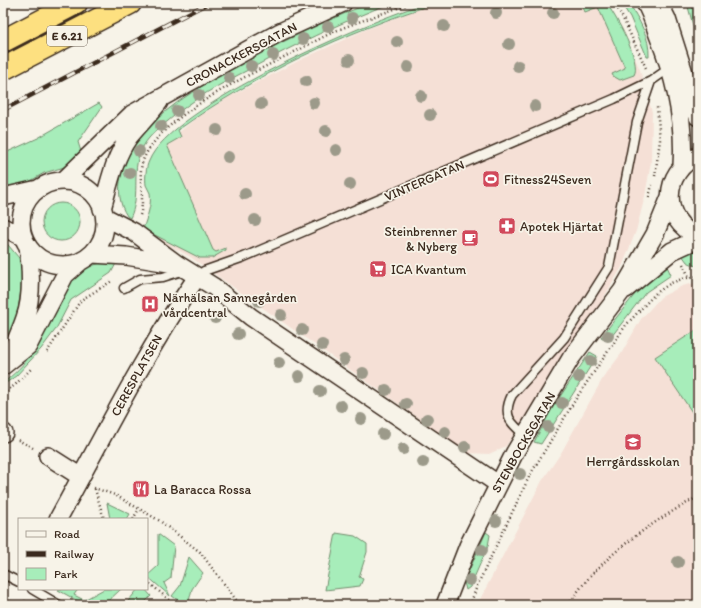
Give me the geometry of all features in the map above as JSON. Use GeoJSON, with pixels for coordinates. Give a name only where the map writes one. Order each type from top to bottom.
{"type":"FeatureCollection","features":[{"type":"Feature","properties":{"kind":"highway","name":"E 6.21"},"geometry":{"type":"LineString","coordinates":[[3,41],[76,3]]}},
{"type":"Feature","properties":{"kind":"highway","name":"E 6.21"},"geometry":{"type":"LineString","coordinates":[[3,69],[130,3]]}},
{"type":"Feature","properties":{"kind":"street","name":"CRONACKERSGATAN"},"geometry":{"type":"LineString","coordinates":[[63,181],[132,114],[280,32],[343,3]]}},
{"type":"Feature","properties":{"kind":"street"},"geometry":{"type":"LineString","coordinates":[[645,3],[677,67],[698,117]]}},
{"type":"Feature","properties":{"kind":"street"},"geometry":{"type":"LineString","coordinates":[[659,3],[667,19],[677,67],[684,138],[682,165]]}},
{"type":"Feature","properties":{"kind":"street","name":"CRONACKERSGATAN"},"geometry":{"type":"LineString","coordinates":[[5,364],[28,346],[65,275],[99,245],[104,234],[104,213],[114,167],[122,149],[130,137],[146,119],[162,97]]}},
{"type":"Feature","properties":{"kind":"street"},"geometry":{"type":"LineString","coordinates":[[682,165],[698,156]]}},
{"type":"Feature","properties":{"kind":"street","name":"STENBOCKSGATAN"},"geometry":{"type":"LineString","coordinates":[[445,605],[468,546],[498,484],[571,358],[622,291],[655,234],[670,197],[673,180],[682,165]]}},
{"type":"Feature","properties":{"kind":"street"},"geometry":{"type":"LineString","coordinates":[[3,197],[38,189],[47,184],[63,181],[77,184],[90,191],[100,202],[104,213],[214,287],[251,317],[498,484]]}},
{"type":"Feature","properties":{"kind":"street","name":"CRONACKERSGATAN"},"geometry":{"type":"LineString","coordinates":[[5,364],[25,317],[29,290],[30,265],[21,225],[22,212],[28,199],[38,189]]}},
{"type":"Feature","properties":{"kind":"street"},"geometry":{"type":"LineString","coordinates":[[670,197],[673,211],[680,223],[698,238]]}},
{"type":"Feature","properties":{"kind":"street"},"geometry":{"type":"LineString","coordinates":[[3,227],[26,242],[39,258],[51,264],[63,265],[86,258],[126,256],[187,270]]}},
{"type":"Feature","properties":{"kind":"street","name":"STENBOCKSGATAN"},"geometry":{"type":"LineString","coordinates":[[622,291],[672,251],[698,238]]}},
{"type":"Feature","properties":{"kind":"street","name":"CERESPLATSEN"},"geometry":{"type":"LineString","coordinates":[[59,518],[102,435],[167,320],[187,270]]}},
{"type":"Feature","properties":{"kind":"street"},"geometry":{"type":"LineString","coordinates":[[48,456],[80,479]]}},
{"type":"Feature","properties":{"kind":"lane","name":"VINTERGATAN"},"geometry":{"type":"LineString","coordinates":[[124,288],[140,279],[163,277],[187,270],[204,271],[244,257],[651,81],[677,67]]}},
{"type":"Feature","properties":{"kind":"lane"},"geometry":{"type":"LineString","coordinates":[[526,436],[515,427],[507,415],[507,405],[512,396],[564,338],[609,267],[637,122],[651,81]]}},
{"type":"Feature","properties":{"kind":"lane"},"geometry":{"type":"LineString","coordinates":[[3,574],[18,582]]}},
{"type":"Feature","properties":{"kind":"lane"},"geometry":{"type":"LineString","coordinates":[[34,590],[60,605]]}},
{"type":"Feature","properties":{"kind":"path"},"geometry":{"type":"LineString","coordinates":[[134,232],[143,201],[140,168],[143,159],[158,138],[174,123],[229,84],[339,30],[411,3]]}},
{"type":"Feature","properties":{"kind":"path"},"geometry":{"type":"LineString","coordinates":[[613,3],[620,12],[651,81],[656,98],[660,140],[657,168],[648,202]]}},
{"type":"Feature","properties":{"kind":"path"},"geometry":{"type":"LineString","coordinates":[[672,251],[686,268],[689,277]]}},
{"type":"Feature","properties":{"kind":"path"},"geometry":{"type":"LineString","coordinates":[[46,354],[81,300],[119,275],[126,256]]}},
{"type":"Feature","properties":{"kind":"path"},"geometry":{"type":"LineString","coordinates":[[470,605],[480,579],[530,475],[577,397],[626,325],[648,301],[671,283],[689,277],[698,276]]}},
{"type":"Feature","properties":{"kind":"path"},"geometry":{"type":"LineString","coordinates":[[3,394],[15,385],[35,364]]}},
{"type":"Feature","properties":{"kind":"path"},"geometry":{"type":"LineString","coordinates":[[4,432],[48,456]]}},
{"type":"Feature","properties":{"kind":"path"},"geometry":{"type":"LineString","coordinates":[[80,479],[95,488],[115,495],[160,521],[200,552],[240,605]]}},
{"type":"Feature","properties":{"kind":"path"},"geometry":{"type":"LineString","coordinates":[[95,488],[104,518]]}},
{"type":"Feature","properties":{"kind":"path"},"geometry":{"type":"LineString","coordinates":[[569,605],[576,592],[605,561],[655,522],[698,497]]}},
{"type":"Feature","properties":{"kind":"path"},"geometry":{"type":"LineString","coordinates":[[134,518],[139,509]]}},
{"type":"Feature","properties":{"kind":"path"},"geometry":{"type":"LineString","coordinates":[[148,582],[175,605]]}},
{"type":"Feature","properties":{"kind":"path"},"geometry":{"type":"LineString","coordinates":[[3,598],[18,605]]}},
{"type":"Feature","properties":{"kind":"path"},"geometry":{"type":"LineString","coordinates":[[541,602],[546,605]]}},
{"type":"Feature","properties":{"kind":"shaded area"},"geometry":{"type":"Polygon","coordinates":[[[434,3],[606,3],[623,29],[640,70],[652,112],[651,162],[645,196],[636,231],[622,267],[590,321],[506,446],[489,454],[468,453],[189,256],[144,232],[152,208],[164,145],[195,119],[229,97],[300,60],[365,30],[434,3]]]}},
{"type":"Feature","properties":{"kind":"shaded area","name":"Herrgårdsskolan"},"geometry":{"type":"Polygon","coordinates":[[[698,282],[698,605],[477,605],[542,481],[561,453],[603,378],[621,354],[641,319],[661,297],[682,286],[698,282]]]}},
{"type":"Feature","properties":{"kind":"green space"},"geometry":{"type":"Polygon","coordinates":[[[370,3],[391,3],[319,34],[228,80],[207,92],[177,113],[158,129],[146,141],[140,154],[136,172],[135,200],[130,218],[127,216],[122,207],[119,192],[121,176],[125,164],[143,133],[165,112],[190,93],[244,62],[338,16],[370,3]]]}},
{"type":"Feature","properties":{"kind":"green space"},"geometry":{"type":"Polygon","coordinates":[[[427,3],[437,3],[369,27],[302,56],[238,91],[178,130],[181,137],[167,145],[213,250],[216,252],[226,248],[226,250],[212,258],[200,258],[143,229],[149,211],[150,202],[150,193],[146,186],[146,169],[149,161],[165,139],[193,116],[231,92],[274,68],[319,46],[399,12],[427,3]]]}},
{"type":"Feature","properties":{"kind":"green space"},"geometry":{"type":"Polygon","coordinates":[[[581,3],[606,3],[621,27],[631,49],[634,60],[634,75],[620,80],[613,76],[612,74],[625,68],[598,7],[585,12],[581,3]]]}},
{"type":"Feature","properties":{"kind":"green space"},"geometry":{"type":"Polygon","coordinates":[[[621,3],[629,3],[640,22],[648,43],[649,57],[647,57],[630,17],[621,3]]]}},
{"type":"Feature","properties":{"kind":"green space"},"geometry":{"type":"Polygon","coordinates":[[[687,3],[696,3],[698,44],[687,3]]]}},
{"type":"Feature","properties":{"kind":"green space"},"geometry":{"type":"Polygon","coordinates":[[[99,103],[102,107],[78,142],[82,155],[68,166],[44,173],[22,186],[3,190],[3,154],[38,138],[99,103]]]}},
{"type":"Feature","properties":{"kind":"green space"},"geometry":{"type":"Polygon","coordinates":[[[57,203],[65,203],[72,206],[77,211],[80,222],[77,233],[72,238],[65,241],[57,241],[50,238],[45,233],[42,226],[42,218],[45,211],[50,206],[57,203]]]}},
{"type":"Feature","properties":{"kind":"green space"},"geometry":{"type":"Polygon","coordinates":[[[3,239],[19,258],[23,275],[16,325],[3,345],[3,239]]]}},
{"type":"Feature","properties":{"kind":"green space"},"geometry":{"type":"Polygon","coordinates":[[[698,249],[698,267],[687,262],[682,255],[698,249]]]}},
{"type":"Feature","properties":{"kind":"green space"},"geometry":{"type":"Polygon","coordinates":[[[118,260],[111,273],[71,300],[56,329],[41,349],[16,376],[3,385],[3,383],[18,370],[31,354],[60,296],[74,276],[91,266],[118,260]]]}},
{"type":"Feature","properties":{"kind":"green space"},"geometry":{"type":"Polygon","coordinates":[[[666,264],[671,275],[646,292],[608,341],[601,337],[643,284],[666,264]]]}},
{"type":"Feature","properties":{"kind":"green space"},"geometry":{"type":"Polygon","coordinates":[[[698,329],[698,421],[655,357],[698,329]]]}},
{"type":"Feature","properties":{"kind":"green space"},"geometry":{"type":"Polygon","coordinates":[[[590,352],[597,356],[541,444],[534,442],[553,407],[590,352]]]}},
{"type":"Feature","properties":{"kind":"green space"},"geometry":{"type":"Polygon","coordinates":[[[107,503],[130,514],[128,518],[110,518],[107,503]]]}},
{"type":"Feature","properties":{"kind":"green space"},"geometry":{"type":"Polygon","coordinates":[[[486,532],[490,535],[488,546],[470,587],[466,590],[464,582],[486,532]]]}},
{"type":"Feature","properties":{"kind":"green space"},"geometry":{"type":"Polygon","coordinates":[[[336,533],[355,536],[367,544],[367,552],[359,577],[363,579],[360,586],[325,590],[336,533]]]}},
{"type":"Feature","properties":{"kind":"green space"},"geometry":{"type":"Polygon","coordinates":[[[158,534],[174,546],[171,578],[164,583],[170,596],[148,577],[148,575],[158,566],[158,534]]]}},
{"type":"Feature","properties":{"kind":"green space"},"geometry":{"type":"Polygon","coordinates":[[[189,557],[203,573],[192,589],[188,605],[185,605],[172,596],[180,586],[189,557]]]}},
{"type":"Feature","properties":{"kind":"green space"},"geometry":{"type":"Polygon","coordinates":[[[58,590],[77,590],[74,595],[84,600],[102,590],[120,590],[104,605],[85,605],[58,590]]]}},
{"type":"Feature","properties":{"kind":"green space"},"geometry":{"type":"Polygon","coordinates":[[[137,590],[146,590],[151,596],[142,605],[125,605],[137,590]]]}},
{"type":"Feature","properties":{"kind":"railway"},"geometry":{"type":"LineString","coordinates":[[3,110],[208,3]]}},
{"type":"Feature","properties":{"kind":"place","name":"Fitness24Seven"},"geometry":{"type":"Point","coordinates":[491,179]}},
{"type":"Feature","properties":{"kind":"place","name":"Apotek Hjärtat"},"geometry":{"type":"Point","coordinates":[507,226]}},
{"type":"Feature","properties":{"kind":"place","name":"Steinbrenner & Nyberg"},"geometry":{"type":"Point","coordinates":[470,238]}},
{"type":"Feature","properties":{"kind":"place","name":"ICA Kvantum"},"geometry":{"type":"Point","coordinates":[378,269]}},
{"type":"Feature","properties":{"kind":"place","name":"Närhälsan Sannegården vårdcentral"},"geometry":{"type":"Point","coordinates":[150,304]}},
{"type":"Feature","properties":{"kind":"place","name":"Herrgårdsskolan"},"geometry":{"type":"Point","coordinates":[633,442]}},
{"type":"Feature","properties":{"kind":"place","name":"La Baracca Rossa"},"geometry":{"type":"Point","coordinates":[141,489]}}]}
